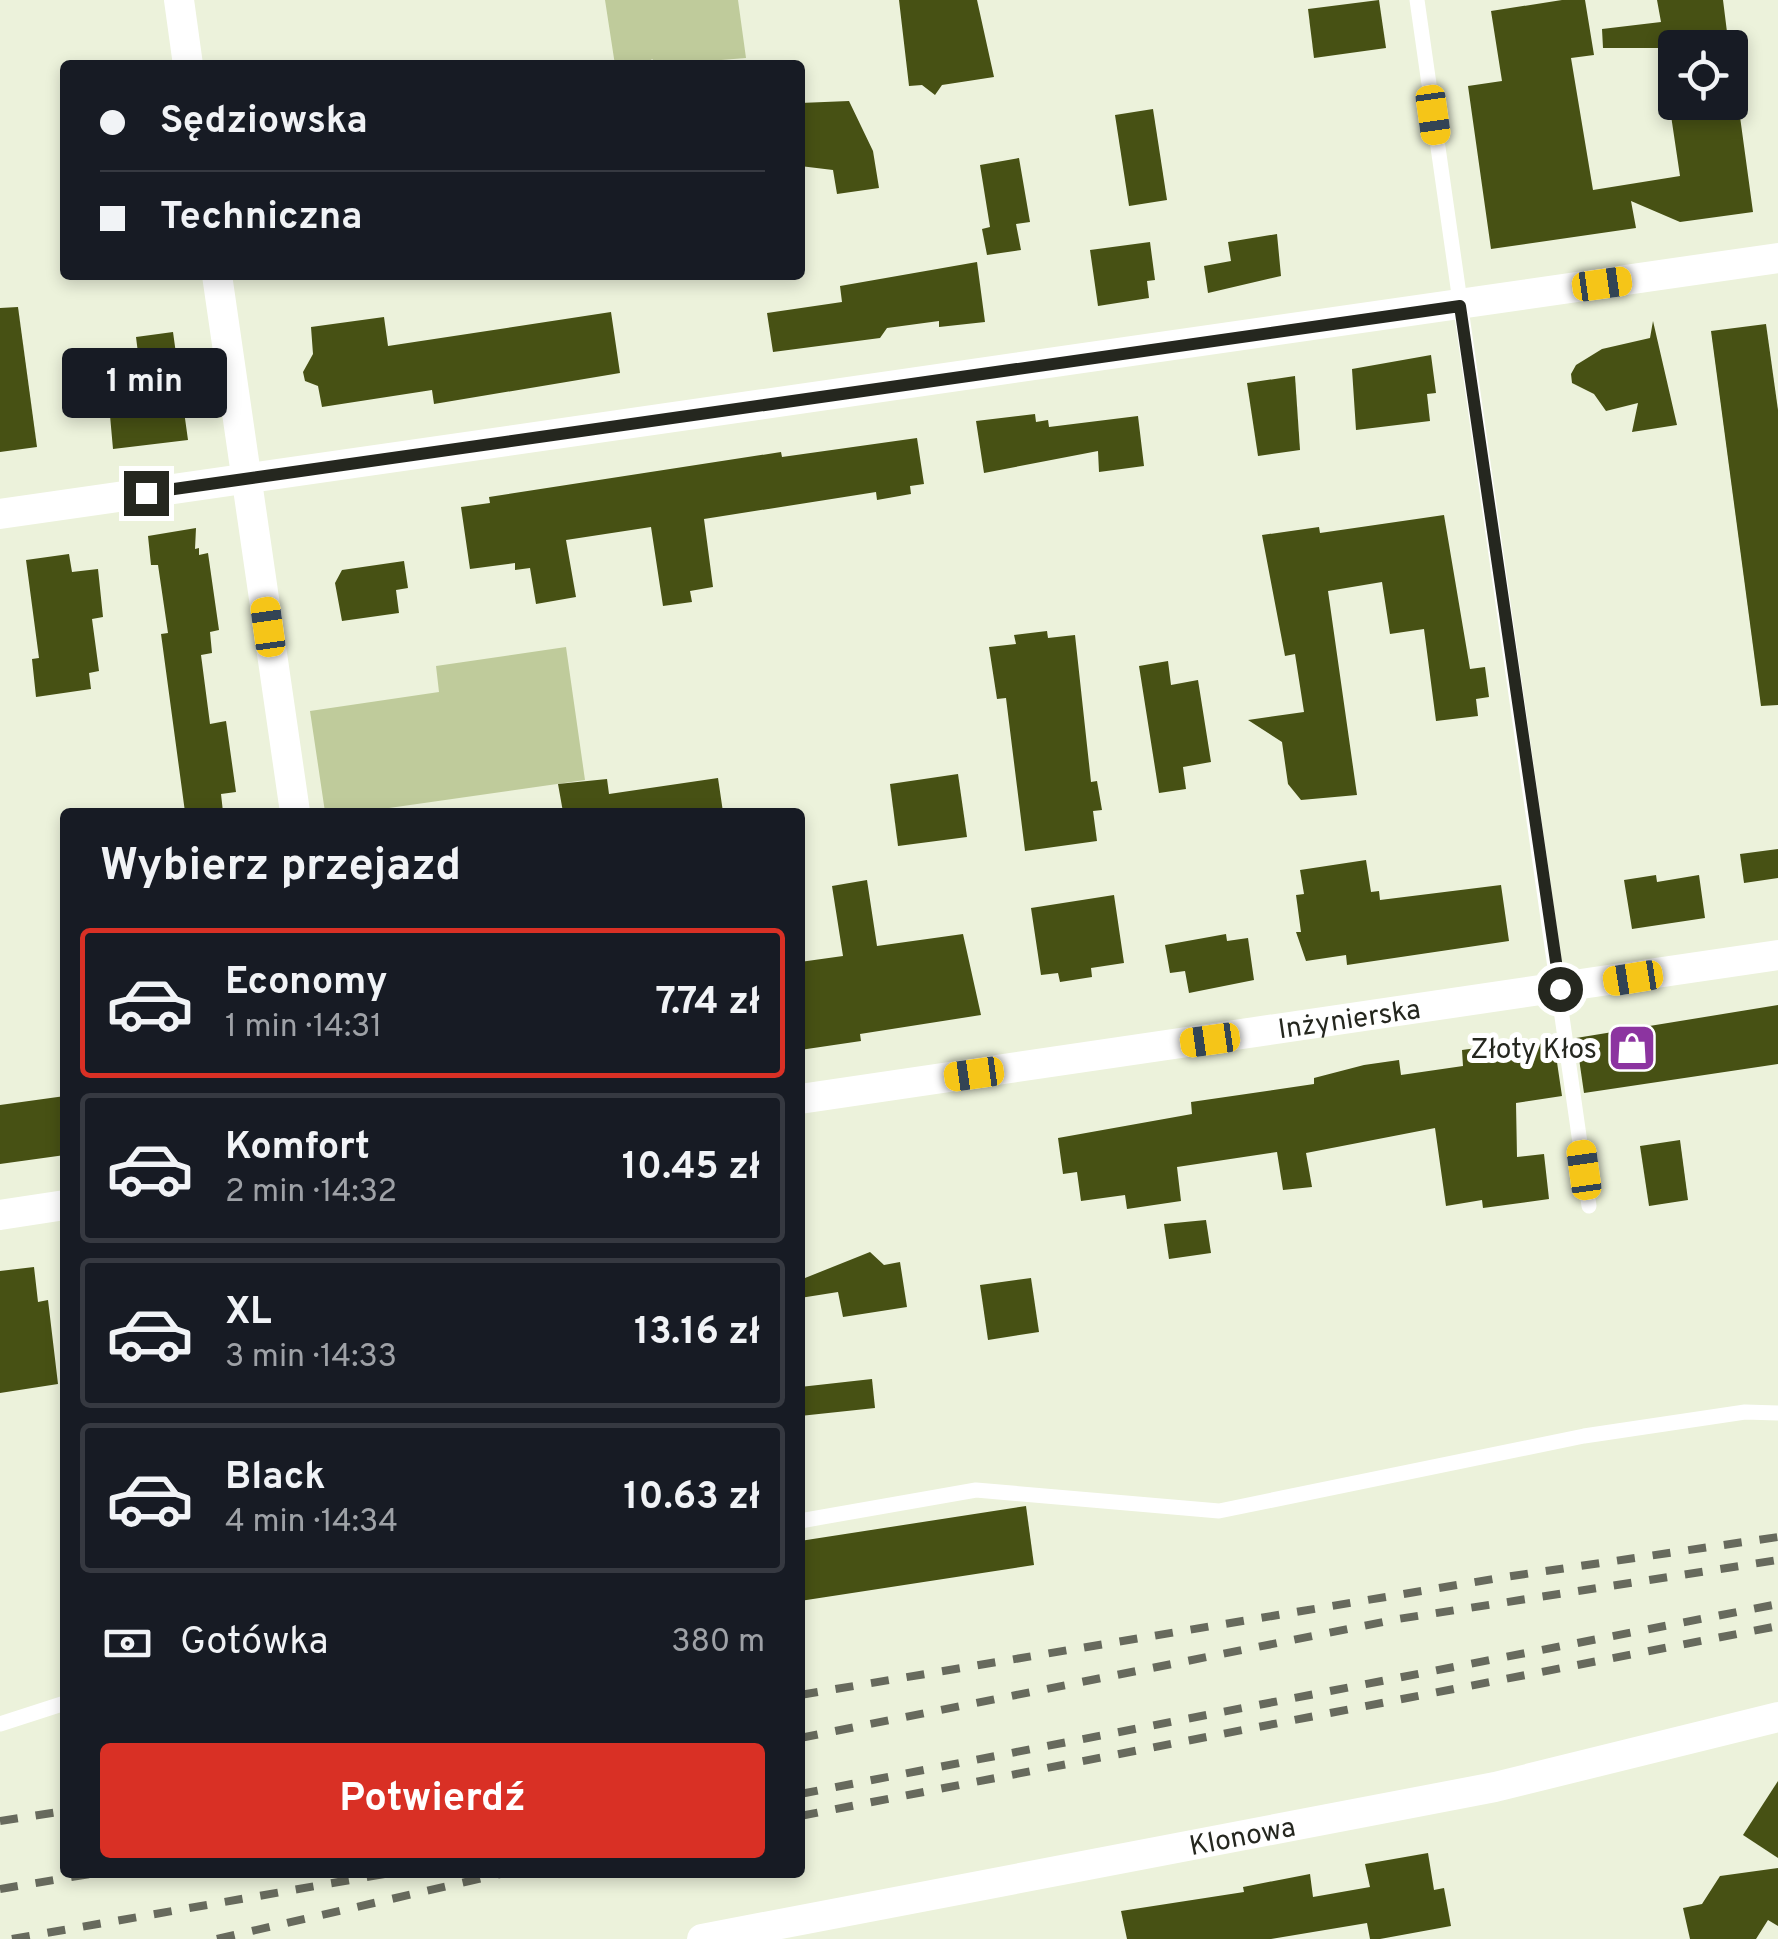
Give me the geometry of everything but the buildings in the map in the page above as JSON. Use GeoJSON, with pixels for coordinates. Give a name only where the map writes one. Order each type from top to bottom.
{"type":"FeatureCollection","features":[{"type":"Feature","properties":{"kind":"street"},"geometry":{"type":"LineString","coordinates":[[178,0],[187,60]]}},
{"type":"Feature","properties":{"kind":"street"},"geometry":{"type":"LineString","coordinates":[[0,514],[1778,258]]}},
{"type":"Feature","properties":{"kind":"street"},"geometry":{"type":"LineString","coordinates":[[218,280],[295,808]]}},
{"type":"Feature","properties":{"kind":"street","name":"Inżynierska"},"geometry":{"type":"LineString","coordinates":[[805,1098],[1778,956]]}},
{"type":"Feature","properties":{"kind":"street"},"geometry":{"type":"LineString","coordinates":[[0,1215],[60,1206]]}},
{"type":"Feature","properties":{"kind":"street","name":"Klonowa"},"geometry":{"type":"LineString","coordinates":[[702,1939],[1495,1787],[1778,1717]]}},
{"type":"Feature","properties":{"kind":"lane"},"geometry":{"type":"LineString","coordinates":[[1417,0],[1589,1206]]}},
{"type":"Feature","properties":{"kind":"lane"},"geometry":{"type":"LineString","coordinates":[[805,1520],[976,1490],[1219,1511],[1584,1436],[1745,1412],[1778,1413]]}},
{"type":"Feature","properties":{"kind":"lane"},"geometry":{"type":"LineString","coordinates":[[0,1724],[60,1705]]}},
{"type":"Feature","properties":{"kind":"green space"},"geometry":{"type":"Polygon","coordinates":[[[605,0],[738,0],[746,58],[614,60],[605,0]]]}},
{"type":"Feature","properties":{"kind":"green space"},"geometry":{"type":"Polygon","coordinates":[[[566,647],[585,780],[389,808],[324,808],[310,711],[439,692],[436,666],[566,647]]]}},
{"type":"Feature","properties":{"kind":"railway"},"geometry":{"type":"LineString","coordinates":[[805,1694],[1505,1577],[1778,1537]]}},
{"type":"Feature","properties":{"kind":"railway"},"geometry":{"type":"LineString","coordinates":[[805,1737],[1398,1619],[1778,1560]]}},
{"type":"Feature","properties":{"kind":"railway"},"geometry":{"type":"LineString","coordinates":[[805,1793],[1778,1604]]}},
{"type":"Feature","properties":{"kind":"railway"},"geometry":{"type":"LineString","coordinates":[[805,1815],[1778,1626]]}},
{"type":"Feature","properties":{"kind":"railway"},"geometry":{"type":"LineString","coordinates":[[0,1821],[60,1812]]}},
{"type":"Feature","properties":{"kind":"railway"},"geometry":{"type":"LineString","coordinates":[[0,1889],[66,1878]]}},
{"type":"Feature","properties":{"kind":"railway"},"geometry":{"type":"LineString","coordinates":[[12,1939],[362,1878]]}},
{"type":"Feature","properties":{"kind":"railway"},"geometry":{"type":"LineString","coordinates":[[217,1939],[483,1878]]}},
{"type":"Feature","properties":{"kind":"place","name":"Złoty Kłos"},"geometry":{"type":"Point","coordinates":[1632,1048]}},
{"type":"Feature","properties":{"kind":"route"},"geometry":{"type":"LineString","coordinates":[[146,493],[1460,306],[1560,989]]}}]}
